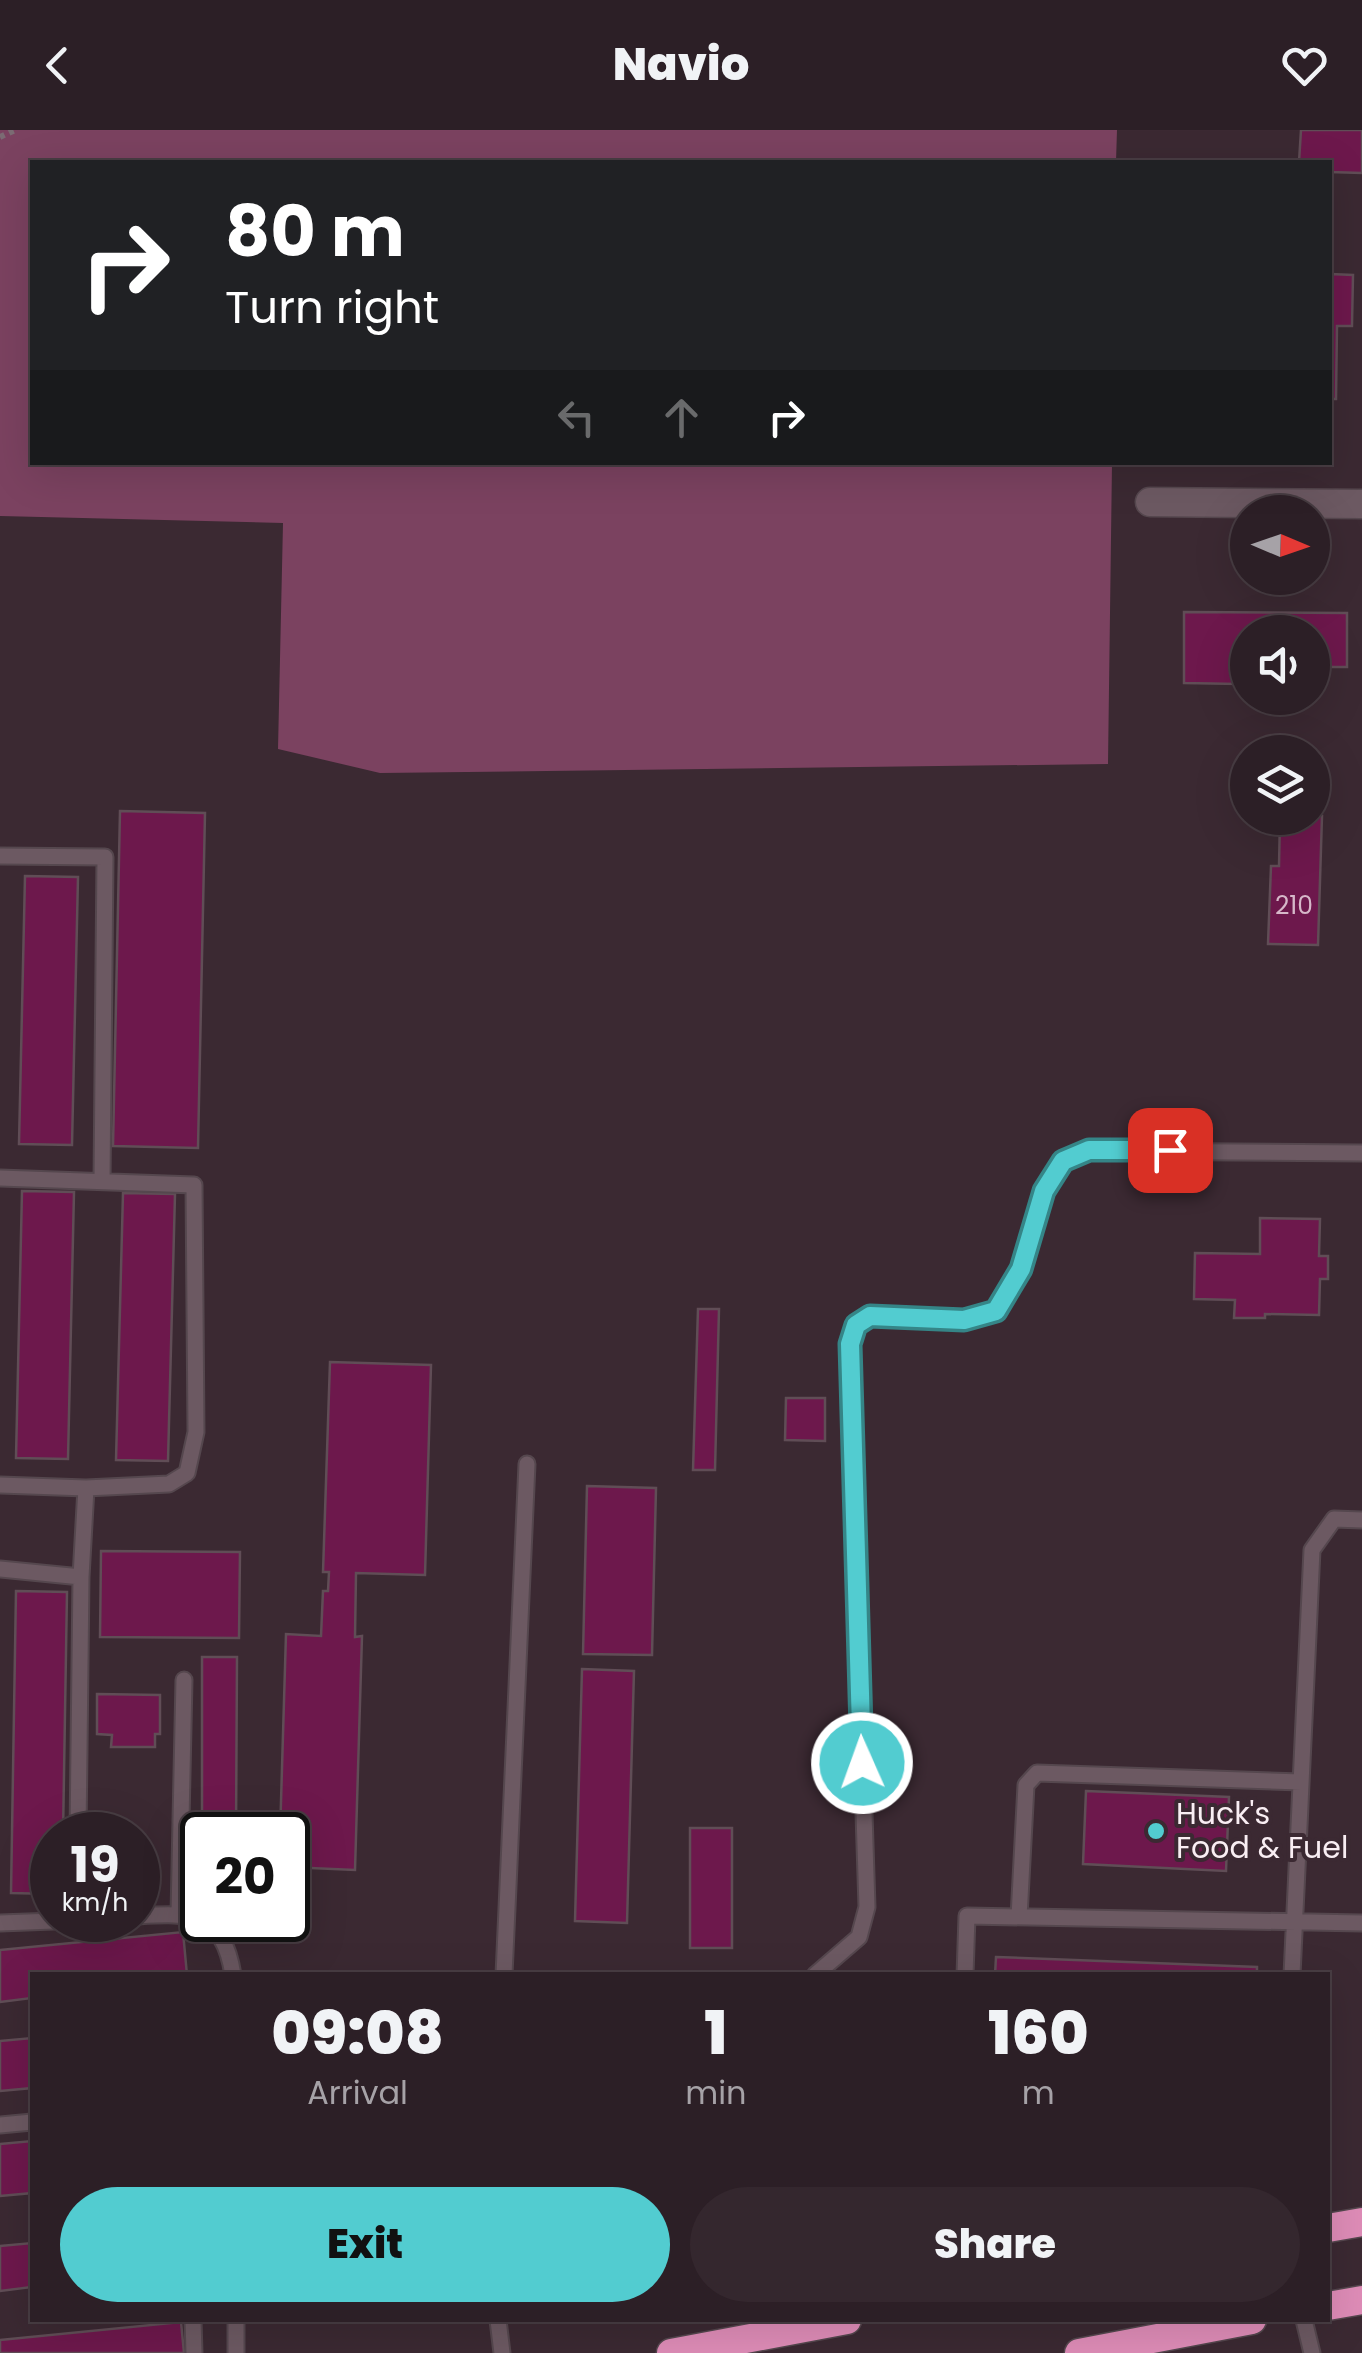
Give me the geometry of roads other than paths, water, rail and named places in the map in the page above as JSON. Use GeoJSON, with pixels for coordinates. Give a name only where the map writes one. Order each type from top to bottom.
{"type":"FeatureCollection","features":[{"type":"Feature","properties":{"kind":"highway"},"geometry":{"type":"LineString","coordinates":[[1330,2228],[1362,2222]]}},
{"type":"Feature","properties":{"kind":"highway"},"geometry":{"type":"LineString","coordinates":[[670,2353],[828,2322]]}},
{"type":"Feature","properties":{"kind":"highway"},"geometry":{"type":"LineString","coordinates":[[1079,2353],[1242,2322]]}},
{"type":"Feature","properties":{"kind":"street"},"geometry":{"type":"LineString","coordinates":[[1150,502],[1362,504]]}},
{"type":"Feature","properties":{"kind":"lane"},"geometry":{"type":"LineString","coordinates":[[0,856],[105,858],[102,1181]]}},
{"type":"Feature","properties":{"kind":"lane"},"geometry":{"type":"LineString","coordinates":[[818,1972],[858,1937],[867,1907],[850,1344],[856,1325],[870,1316],[964,1320],[996,1311],[1021,1269],[1044,1191],[1063,1161],[1089,1150],[1362,1153]]}},
{"type":"Feature","properties":{"kind":"lane"},"geometry":{"type":"LineString","coordinates":[[0,1178],[194,1185],[196,1432],[187,1473],[169,1484],[86,1488],[0,1484]]}},
{"type":"Feature","properties":{"kind":"lane"},"geometry":{"type":"LineString","coordinates":[[504,1972],[527,1464]]}},
{"type":"Feature","properties":{"kind":"lane"},"geometry":{"type":"LineString","coordinates":[[78,1812],[86,1488]]}},
{"type":"Feature","properties":{"kind":"lane"},"geometry":{"type":"LineString","coordinates":[[1292,1972],[1312,1550],[1334,1520],[1362,1520]]}},
{"type":"Feature","properties":{"kind":"lane"},"geometry":{"type":"LineString","coordinates":[[0,1570],[81,1577]]}},
{"type":"Feature","properties":{"kind":"lane"},"geometry":{"type":"LineString","coordinates":[[179,1914],[184,1680]]}},
{"type":"Feature","properties":{"kind":"lane"},"geometry":{"type":"LineString","coordinates":[[1019,1917],[1026,1784],[1037,1773],[1301,1782]]}},
{"type":"Feature","properties":{"kind":"lane"},"geometry":{"type":"LineString","coordinates":[[160,1915],[195,1916],[216,1931],[232,1972]]}},
{"type":"Feature","properties":{"kind":"lane"},"geometry":{"type":"LineString","coordinates":[[965,1972],[967,1916],[1362,1922]]}},
{"type":"Feature","properties":{"kind":"lane"},"geometry":{"type":"LineString","coordinates":[[0,1923],[30,1922]]}},
{"type":"Feature","properties":{"kind":"lane"},"geometry":{"type":"LineString","coordinates":[[0,2125],[30,2122]]}},
{"type":"Feature","properties":{"kind":"lane"},"geometry":{"type":"LineString","coordinates":[[193,2322],[194,2353]]}},
{"type":"Feature","properties":{"kind":"lane"},"geometry":{"type":"LineString","coordinates":[[236,2322],[236,2353]]}},
{"type":"Feature","properties":{"kind":"lane"},"geometry":{"type":"LineString","coordinates":[[498,2322],[502,2353]]}},
{"type":"Feature","properties":{"kind":"lane"},"geometry":{"type":"LineString","coordinates":[[1304,2322],[1312,2353]]}},
{"type":"Feature","properties":{"kind":"place","name":"Huck's Food & Fuel"},"geometry":{"type":"Point","coordinates":[1156,1831]}}]}
